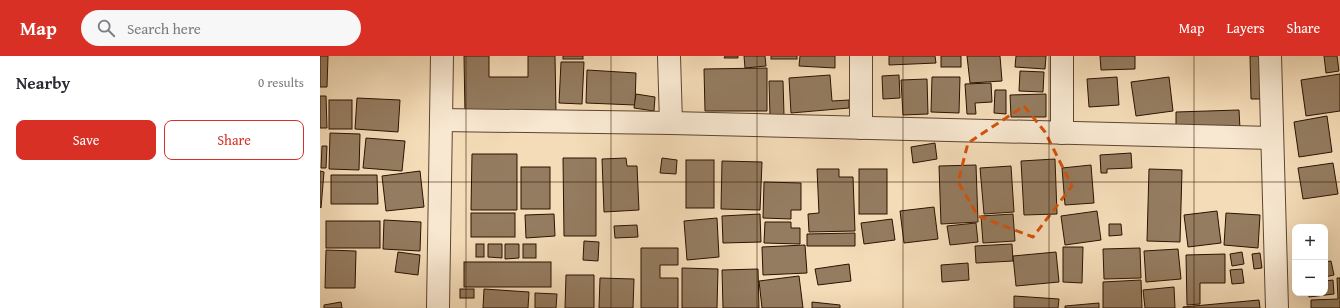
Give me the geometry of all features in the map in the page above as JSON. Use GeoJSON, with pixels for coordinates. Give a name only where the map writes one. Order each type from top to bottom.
{"type":"FeatureCollection","features":[{"type":"Feature","properties":{"kind":"street"},"geometry":{"type":"LineString","coordinates":[[438,308],[442,56]]}},
{"type":"Feature","properties":{"kind":"street"},"geometry":{"type":"LineString","coordinates":[[669,56],[671,123]]}},
{"type":"Feature","properties":{"kind":"street"},"geometry":{"type":"LineString","coordinates":[[861,56],[861,128]]}},
{"type":"Feature","properties":{"kind":"street"},"geometry":{"type":"LineString","coordinates":[[1062,56],[1062,133]]}},
{"type":"Feature","properties":{"kind":"street"},"geometry":{"type":"LineString","coordinates":[[1270,56],[1277,308]]}},
{"type":"Feature","properties":{"kind":"street"},"geometry":{"type":"LineString","coordinates":[[441,120],[671,123],[1272,138]]}},
{"type":"Feature","properties":{"kind":"highlighted area"},"geometry":{"type":"Polygon","coordinates":[[[1024,106],[1045,132],[1072,186],[1033,237],[978,216],[958,182],[968,143],[1024,106]]]}},
{"type":"Feature","properties":{"kind":"building"},"geometry":{"type":"Polygon","coordinates":[[[320,56],[328,56],[327,87],[320,87],[320,56]]]}},
{"type":"Feature","properties":{"kind":"building"},"geometry":{"type":"Polygon","coordinates":[[[464,56],[489,56],[489,77],[528,77],[528,56],[555,56],[556,112],[465,114],[464,56]]]}},
{"type":"Feature","properties":{"kind":"building"},"geometry":{"type":"Polygon","coordinates":[[[563,56],[583,56],[583,59],[563,59],[563,56]]]}},
{"type":"Feature","properties":{"kind":"building"},"geometry":{"type":"Polygon","coordinates":[[[725,56],[738,56],[738,58],[724,58],[725,56]]]}},
{"type":"Feature","properties":{"kind":"building"},"geometry":{"type":"Polygon","coordinates":[[[744,56],[765,56],[766,66],[745,68],[744,56]]]}},
{"type":"Feature","properties":{"kind":"building"},"geometry":{"type":"Polygon","coordinates":[[[771,56],[797,56],[797,59],[771,59],[771,56]]]}},
{"type":"Feature","properties":{"kind":"building"},"geometry":{"type":"Polygon","coordinates":[[[800,56],[835,56],[835,68],[799,66],[800,56]]]}},
{"type":"Feature","properties":{"kind":"building"},"geometry":{"type":"Polygon","coordinates":[[[889,56],[935,56],[936,63],[889,65],[889,56]]]}},
{"type":"Feature","properties":{"kind":"building"},"geometry":{"type":"Polygon","coordinates":[[[941,56],[961,56],[961,67],[941,67],[941,56]]]}},
{"type":"Feature","properties":{"kind":"building"},"geometry":{"type":"Polygon","coordinates":[[[967,56],[1000,56],[1002,81],[970,83],[967,56]]]}},
{"type":"Feature","properties":{"kind":"building"},"geometry":{"type":"Polygon","coordinates":[[[1016,56],[1046,56],[1045,69],[1015,67],[1016,56]]]}},
{"type":"Feature","properties":{"kind":"building"},"geometry":{"type":"Polygon","coordinates":[[[1100,56],[1135,56],[1135,69],[1101,70],[1100,56]]]}},
{"type":"Feature","properties":{"kind":"building"},"geometry":{"type":"Polygon","coordinates":[[[1250,56],[1265,56],[1266,99],[1251,99],[1250,56]]]}},
{"type":"Feature","properties":{"kind":"building"},"geometry":{"type":"Polygon","coordinates":[[[1324,56],[1337,56],[1339,71],[1326,73],[1324,56]]]}},
{"type":"Feature","properties":{"kind":"building"},"geometry":{"type":"Polygon","coordinates":[[[561,62],[584,62],[582,104],[559,103],[561,62]]]}},
{"type":"Feature","properties":{"kind":"building"},"geometry":{"type":"Polygon","coordinates":[[[767,68],[767,111],[705,111],[704,69],[767,68]]]}},
{"type":"Feature","properties":{"kind":"building"},"geometry":{"type":"Polygon","coordinates":[[[587,70],[636,73],[635,105],[586,103],[587,70]]]}},
{"type":"Feature","properties":{"kind":"building"},"geometry":{"type":"Polygon","coordinates":[[[1020,71],[1044,72],[1043,92],[1019,91],[1020,71]]]}},
{"type":"Feature","properties":{"kind":"building"},"geometry":{"type":"Polygon","coordinates":[[[1340,74],[1340,111],[1306,116],[1301,80],[1340,74]]]}},
{"type":"Feature","properties":{"kind":"building"},"geometry":{"type":"Polygon","coordinates":[[[830,75],[832,101],[849,100],[849,108],[791,113],[789,78],[830,75]]]}},
{"type":"Feature","properties":{"kind":"building"},"geometry":{"type":"Polygon","coordinates":[[[899,75],[900,98],[883,99],[882,76],[899,75]]]}},
{"type":"Feature","properties":{"kind":"building"},"geometry":{"type":"Polygon","coordinates":[[[932,77],[960,77],[959,113],[931,112],[932,77]]]}},
{"type":"Feature","properties":{"kind":"building"},"geometry":{"type":"Polygon","coordinates":[[[1117,77],[1119,105],[1089,107],[1087,79],[1117,77]]]}},
{"type":"Feature","properties":{"kind":"building"},"geometry":{"type":"Polygon","coordinates":[[[1169,77],[1173,111],[1136,116],[1131,82],[1169,77]]]}},
{"type":"Feature","properties":{"kind":"building"},"geometry":{"type":"Polygon","coordinates":[[[927,79],[928,114],[903,115],[901,80],[927,79]]]}},
{"type":"Feature","properties":{"kind":"building"},"geometry":{"type":"Polygon","coordinates":[[[769,81],[783,81],[784,115],[770,116],[769,81]]]}},
{"type":"Feature","properties":{"kind":"building"},"geometry":{"type":"Polygon","coordinates":[[[991,83],[992,102],[975,103],[976,114],[967,114],[965,84],[991,83]]]}},
{"type":"Feature","properties":{"kind":"building"},"geometry":{"type":"Polygon","coordinates":[[[995,90],[1006,90],[1006,114],[994,113],[995,90]]]}},
{"type":"Feature","properties":{"kind":"building"},"geometry":{"type":"Polygon","coordinates":[[[636,94],[655,97],[654,111],[634,108],[636,94]]]}},
{"type":"Feature","properties":{"kind":"building"},"geometry":{"type":"Polygon","coordinates":[[[1046,94],[1046,117],[1011,117],[1010,95],[1046,94]]]}},
{"type":"Feature","properties":{"kind":"building"},"geometry":{"type":"Polygon","coordinates":[[[320,96],[326,96],[327,128],[320,128],[320,96]]]}},
{"type":"Feature","properties":{"kind":"building"},"geometry":{"type":"Polygon","coordinates":[[[357,98],[400,100],[398,132],[355,129],[357,98]]]}},
{"type":"Feature","properties":{"kind":"building"},"geometry":{"type":"Polygon","coordinates":[[[329,100],[352,100],[352,129],[329,129],[329,100]]]}},
{"type":"Feature","properties":{"kind":"building"},"geometry":{"type":"Polygon","coordinates":[[[1239,110],[1240,129],[1176,131],[1176,112],[1239,110]]]}},
{"type":"Feature","properties":{"kind":"building"},"geometry":{"type":"Polygon","coordinates":[[[1327,116],[1332,152],[1299,157],[1294,122],[1327,116]]]}},
{"type":"Feature","properties":{"kind":"building"},"geometry":{"type":"Polygon","coordinates":[[[330,133],[360,134],[359,170],[329,169],[330,133]]]}},
{"type":"Feature","properties":{"kind":"building"},"geometry":{"type":"Polygon","coordinates":[[[366,138],[405,141],[402,171],[363,168],[366,138]]]}},
{"type":"Feature","properties":{"kind":"building"},"geometry":{"type":"Polygon","coordinates":[[[935,143],[937,159],[913,163],[911,147],[935,143]]]}},
{"type":"Feature","properties":{"kind":"building"},"geometry":{"type":"Polygon","coordinates":[[[322,146],[327,146],[326,168],[321,168],[322,146]]]}},
{"type":"Feature","properties":{"kind":"building"},"geometry":{"type":"Polygon","coordinates":[[[1131,153],[1132,168],[1107,169],[1107,173],[1101,173],[1100,155],[1131,153]]]}},
{"type":"Feature","properties":{"kind":"building"},"geometry":{"type":"Polygon","coordinates":[[[472,154],[517,154],[517,210],[471,210],[472,154]]]}},
{"type":"Feature","properties":{"kind":"building"},"geometry":{"type":"Polygon","coordinates":[[[563,158],[596,158],[596,236],[564,236],[563,158]]]}},
{"type":"Feature","properties":{"kind":"building"},"geometry":{"type":"Polygon","coordinates":[[[626,158],[627,166],[637,166],[639,210],[604,212],[602,159],[626,158]]]}},
{"type":"Feature","properties":{"kind":"building"},"geometry":{"type":"Polygon","coordinates":[[[662,158],[677,160],[676,174],[660,173],[662,158]]]}},
{"type":"Feature","properties":{"kind":"building"},"geometry":{"type":"Polygon","coordinates":[[[1055,159],[1057,214],[1024,215],[1021,161],[1055,159]]]}},
{"type":"Feature","properties":{"kind":"building"},"geometry":{"type":"Polygon","coordinates":[[[686,160],[714,160],[714,208],[686,208],[686,160]]]}},
{"type":"Feature","properties":{"kind":"building"},"geometry":{"type":"Polygon","coordinates":[[[722,161],[762,162],[760,210],[721,209],[722,161]]]}},
{"type":"Feature","properties":{"kind":"building"},"geometry":{"type":"Polygon","coordinates":[[[1333,163],[1338,194],[1303,199],[1298,168],[1333,163]]]}},
{"type":"Feature","properties":{"kind":"building"},"geometry":{"type":"Polygon","coordinates":[[[976,165],[978,222],[941,224],[939,166],[976,165]]]}},
{"type":"Feature","properties":{"kind":"building"},"geometry":{"type":"Polygon","coordinates":[[[1091,165],[1094,203],[1065,205],[1062,168],[1091,165]]]}},
{"type":"Feature","properties":{"kind":"building"},"geometry":{"type":"Polygon","coordinates":[[[1011,166],[1014,212],[984,214],[980,168],[1011,166]]]}},
{"type":"Feature","properties":{"kind":"building"},"geometry":{"type":"Polygon","coordinates":[[[521,167],[550,167],[550,209],[521,209],[521,167]]]}},
{"type":"Feature","properties":{"kind":"building"},"geometry":{"type":"Polygon","coordinates":[[[817,169],[839,169],[839,177],[853,177],[855,231],[809,232],[808,214],[819,213],[817,169]]]}},
{"type":"Feature","properties":{"kind":"building"},"geometry":{"type":"Polygon","coordinates":[[[859,169],[887,169],[887,214],[859,214],[859,169]]]}},
{"type":"Feature","properties":{"kind":"building"},"geometry":{"type":"Polygon","coordinates":[[[1149,169],[1182,170],[1180,242],[1147,241],[1149,169]]]}},
{"type":"Feature","properties":{"kind":"building"},"geometry":{"type":"Polygon","coordinates":[[[320,171],[324,172],[321,208],[320,207],[320,171]]]}},
{"type":"Feature","properties":{"kind":"building"},"geometry":{"type":"Polygon","coordinates":[[[420,171],[424,207],[386,211],[382,176],[420,171]]]}},
{"type":"Feature","properties":{"kind":"building"},"geometry":{"type":"Polygon","coordinates":[[[331,175],[377,175],[378,204],[331,204],[331,175]]]}},
{"type":"Feature","properties":{"kind":"building"},"geometry":{"type":"Polygon","coordinates":[[[764,182],[801,183],[801,210],[791,210],[791,219],[763,218],[764,182]]]}},
{"type":"Feature","properties":{"kind":"building"},"geometry":{"type":"Polygon","coordinates":[[[934,207],[938,239],[904,243],[900,211],[934,207]]]}},
{"type":"Feature","properties":{"kind":"building"},"geometry":{"type":"Polygon","coordinates":[[[1097,211],[1101,240],[1065,245],[1061,216],[1097,211]]]}},
{"type":"Feature","properties":{"kind":"building"},"geometry":{"type":"Polygon","coordinates":[[[1217,211],[1221,243],[1188,247],[1184,215],[1217,211]]]}},
{"type":"Feature","properties":{"kind":"building"},"geometry":{"type":"Polygon","coordinates":[[[471,213],[515,213],[515,237],[471,237],[471,213]]]}},
{"type":"Feature","properties":{"kind":"building"},"geometry":{"type":"Polygon","coordinates":[[[1226,213],[1260,215],[1258,248],[1224,245],[1226,213]]]}},
{"type":"Feature","properties":{"kind":"building"},"geometry":{"type":"Polygon","coordinates":[[[554,214],[555,236],[526,238],[525,215],[554,214]]]}},
{"type":"Feature","properties":{"kind":"building"},"geometry":{"type":"Polygon","coordinates":[[[760,214],[761,242],[723,243],[722,216],[760,214]]]}},
{"type":"Feature","properties":{"kind":"building"},"geometry":{"type":"Polygon","coordinates":[[[1013,214],[1015,241],[983,243],[981,216],[1013,214]]]}},
{"type":"Feature","properties":{"kind":"building"},"geometry":{"type":"Polygon","coordinates":[[[717,218],[719,257],[687,260],[684,221],[717,218]]]}},
{"type":"Feature","properties":{"kind":"building"},"geometry":{"type":"Polygon","coordinates":[[[892,219],[895,240],[864,244],[861,223],[892,219]]]}},
{"type":"Feature","properties":{"kind":"building"},"geometry":{"type":"Polygon","coordinates":[[[384,220],[421,222],[420,251],[383,249],[384,220]]]}},
{"type":"Feature","properties":{"kind":"building"},"geometry":{"type":"Polygon","coordinates":[[[326,221],[380,221],[380,248],[326,248],[326,221]]]}},
{"type":"Feature","properties":{"kind":"building"},"geometry":{"type":"Polygon","coordinates":[[[765,222],[791,222],[791,228],[800,228],[800,244],[764,243],[765,222]]]}},
{"type":"Feature","properties":{"kind":"building"},"geometry":{"type":"Polygon","coordinates":[[[976,223],[978,242],[950,245],[947,226],[976,223]]]}},
{"type":"Feature","properties":{"kind":"building"},"geometry":{"type":"Polygon","coordinates":[[[1109,224],[1121,224],[1122,235],[1109,236],[1109,224]]]}},
{"type":"Feature","properties":{"kind":"building"},"geometry":{"type":"Polygon","coordinates":[[[637,225],[638,237],[615,238],[614,226],[637,225]]]}},
{"type":"Feature","properties":{"kind":"building"},"geometry":{"type":"Polygon","coordinates":[[[855,233],[855,246],[807,246],[807,234],[855,233]]]}},
{"type":"Feature","properties":{"kind":"building"},"geometry":{"type":"Polygon","coordinates":[[[584,241],[599,242],[598,261],[583,260],[584,241]]]}},
{"type":"Feature","properties":{"kind":"building"},"geometry":{"type":"Polygon","coordinates":[[[476,244],[484,244],[484,257],[476,257],[476,244]]]}},
{"type":"Feature","properties":{"kind":"building"},"geometry":{"type":"Polygon","coordinates":[[[488,244],[502,244],[502,258],[488,257],[488,244]]]}},
{"type":"Feature","properties":{"kind":"building"},"geometry":{"type":"Polygon","coordinates":[[[505,244],[519,244],[519,258],[505,259],[505,244]]]}},
{"type":"Feature","properties":{"kind":"building"},"geometry":{"type":"Polygon","coordinates":[[[523,244],[536,244],[536,258],[523,258],[523,244]]]}},
{"type":"Feature","properties":{"kind":"building"},"geometry":{"type":"Polygon","coordinates":[[[1012,244],[1013,261],[976,263],[975,246],[1012,244]]]}},
{"type":"Feature","properties":{"kind":"building"},"geometry":{"type":"Polygon","coordinates":[[[805,245],[807,273],[763,275],[762,247],[805,245]]]}},
{"type":"Feature","properties":{"kind":"building"},"geometry":{"type":"Polygon","coordinates":[[[1063,247],[1083,247],[1082,283],[1063,282],[1063,247]]]}},
{"type":"Feature","properties":{"kind":"building"},"geometry":{"type":"Polygon","coordinates":[[[641,248],[678,248],[678,265],[660,265],[660,278],[678,278],[678,308],[641,308],[641,248]]]}},
{"type":"Feature","properties":{"kind":"building"},"geometry":{"type":"Polygon","coordinates":[[[1140,248],[1141,278],[1104,279],[1103,249],[1140,248]]]}},
{"type":"Feature","properties":{"kind":"building"},"geometry":{"type":"Polygon","coordinates":[[[1178,249],[1181,279],[1146,282],[1144,251],[1178,249]]]}},
{"type":"Feature","properties":{"kind":"building"},"geometry":{"type":"Polygon","coordinates":[[[326,250],[356,251],[355,288],[325,288],[326,250]]]}},
{"type":"Feature","properties":{"kind":"building"},"geometry":{"type":"Polygon","coordinates":[[[398,252],[420,255],[418,275],[395,272],[398,252]]]}},
{"type":"Feature","properties":{"kind":"building"},"geometry":{"type":"Polygon","coordinates":[[[1056,252],[1059,282],[1016,286],[1013,256],[1056,252]]]}},
{"type":"Feature","properties":{"kind":"building"},"geometry":{"type":"Polygon","coordinates":[[[1242,252],[1244,264],[1232,266],[1230,254],[1242,252]]]}},
{"type":"Feature","properties":{"kind":"building"},"geometry":{"type":"Polygon","coordinates":[[[1260,253],[1262,268],[1254,269],[1252,254],[1260,253]]]}},
{"type":"Feature","properties":{"kind":"building"},"geometry":{"type":"Polygon","coordinates":[[[1225,254],[1225,283],[1200,283],[1200,304],[1187,305],[1186,255],[1225,254]]]}},
{"type":"Feature","properties":{"kind":"building"},"geometry":{"type":"Polygon","coordinates":[[[1331,261],[1334,275],[1328,276],[1328,262],[1331,261]]]}},
{"type":"Feature","properties":{"kind":"building"},"geometry":{"type":"Polygon","coordinates":[[[464,262],[551,262],[551,287],[464,287],[464,262]]]}},
{"type":"Feature","properties":{"kind":"building"},"geometry":{"type":"Polygon","coordinates":[[[968,263],[969,280],[942,282],[941,265],[968,263]]]}},
{"type":"Feature","properties":{"kind":"building"},"geometry":{"type":"Polygon","coordinates":[[[849,264],[851,281],[818,285],[815,269],[849,264]]]}},
{"type":"Feature","properties":{"kind":"building"},"geometry":{"type":"Polygon","coordinates":[[[682,268],[718,269],[717,308],[682,308],[682,268]]]}},
{"type":"Feature","properties":{"kind":"building"},"geometry":{"type":"Polygon","coordinates":[[[758,269],[759,308],[723,308],[722,270],[758,269]]]}},
{"type":"Feature","properties":{"kind":"building"},"geometry":{"type":"Polygon","coordinates":[[[1242,269],[1244,283],[1232,284],[1230,270],[1242,269]]]}},
{"type":"Feature","properties":{"kind":"building"},"geometry":{"type":"Polygon","coordinates":[[[566,275],[594,275],[594,308],[565,308],[566,275]]]}},
{"type":"Feature","properties":{"kind":"building"},"geometry":{"type":"Polygon","coordinates":[[[799,276],[803,308],[762,308],[759,281],[799,276]]]}},
{"type":"Feature","properties":{"kind":"building"},"geometry":{"type":"Polygon","coordinates":[[[600,278],[634,279],[633,308],[599,308],[600,278]]]}},
{"type":"Feature","properties":{"kind":"building"},"geometry":{"type":"Polygon","coordinates":[[[1337,278],[1340,278],[1340,308],[1311,308],[1311,300],[1338,299],[1337,278]]]}},
{"type":"Feature","properties":{"kind":"building"},"geometry":{"type":"Polygon","coordinates":[[[1141,280],[1142,308],[1103,308],[1103,282],[1141,280]]]}},
{"type":"Feature","properties":{"kind":"building"},"geometry":{"type":"Polygon","coordinates":[[[1333,280],[1334,294],[1328,295],[1328,281],[1333,280]]]}},
{"type":"Feature","properties":{"kind":"building"},"geometry":{"type":"Polygon","coordinates":[[[1174,287],[1175,308],[1145,308],[1143,290],[1174,287]]]}},
{"type":"Feature","properties":{"kind":"building"},"geometry":{"type":"Polygon","coordinates":[[[460,289],[474,289],[474,298],[460,298],[460,289]]]}},
{"type":"Feature","properties":{"kind":"building"},"geometry":{"type":"Polygon","coordinates":[[[484,289],[529,292],[528,308],[483,308],[484,289]]]}},
{"type":"Feature","properties":{"kind":"building"},"geometry":{"type":"Polygon","coordinates":[[[535,293],[557,294],[556,308],[535,308],[535,293]]]}},
{"type":"Feature","properties":{"kind":"building"},"geometry":{"type":"Polygon","coordinates":[[[1014,296],[1059,299],[1058,308],[1014,308],[1014,296]]]}},
{"type":"Feature","properties":{"kind":"building"},"geometry":{"type":"Polygon","coordinates":[[[1259,300],[1260,308],[1183,308],[1183,307],[1259,300]]]}},
{"type":"Feature","properties":{"kind":"building"},"geometry":{"type":"Polygon","coordinates":[[[341,302],[342,308],[324,308],[324,305],[341,302]]]}},
{"type":"Feature","properties":{"kind":"building"},"geometry":{"type":"Polygon","coordinates":[[[812,302],[840,305],[840,308],[812,308],[812,302]]]}},
{"type":"Feature","properties":{"kind":"building"},"geometry":{"type":"Polygon","coordinates":[[[1099,303],[1099,308],[1065,308],[1065,306],[1099,303]]]}}]}
